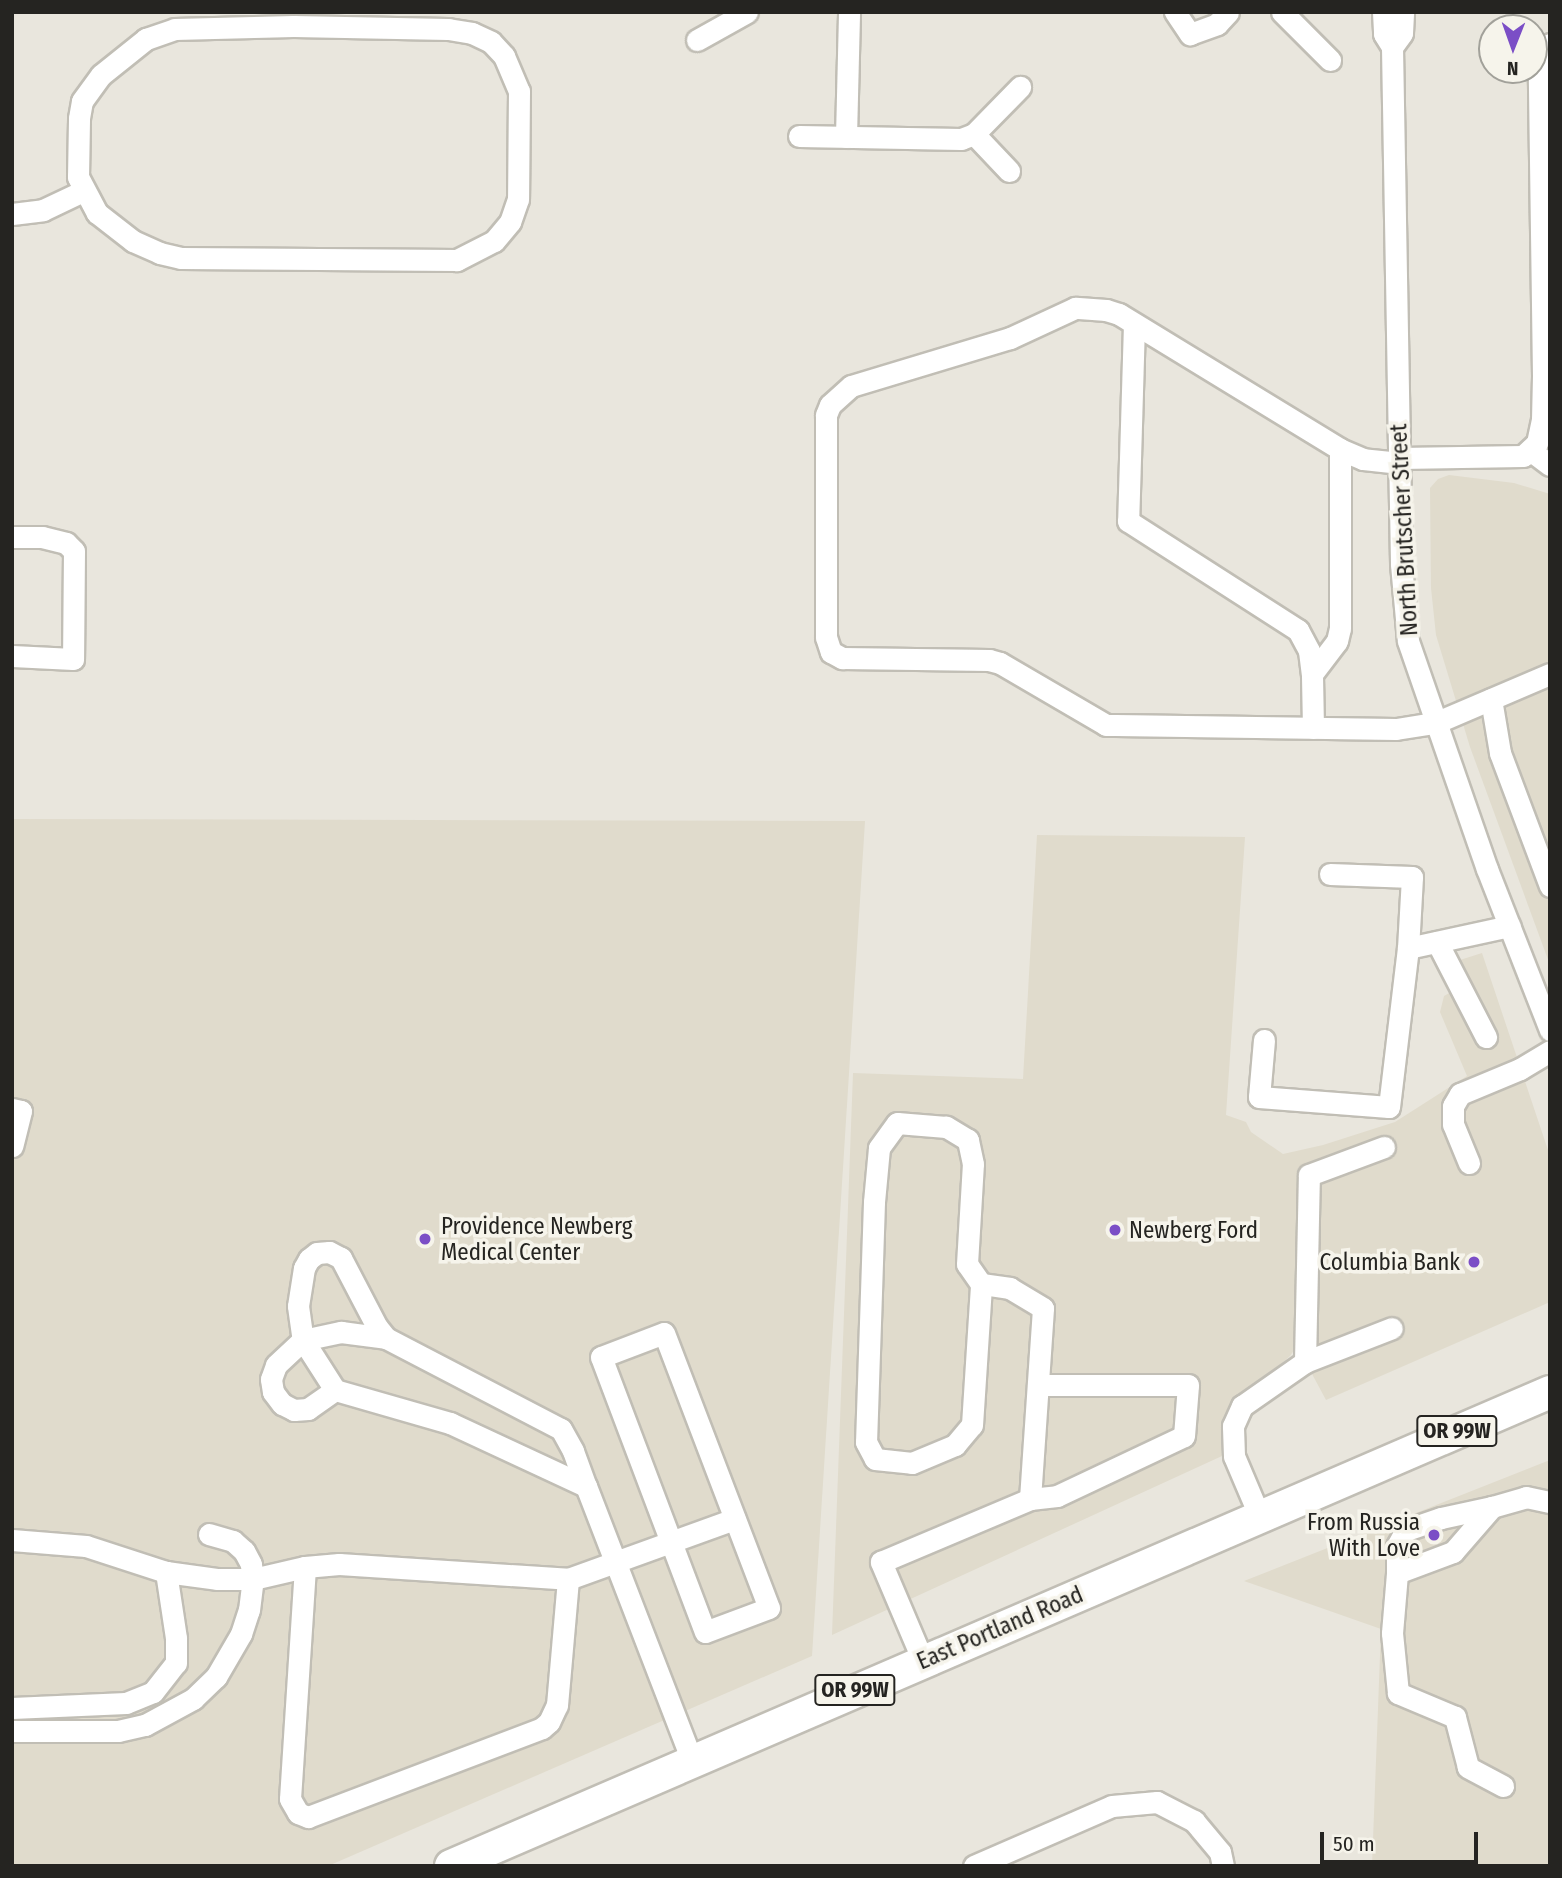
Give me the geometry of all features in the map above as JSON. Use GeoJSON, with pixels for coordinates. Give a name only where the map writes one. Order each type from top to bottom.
{"type":"FeatureCollection","features":[{"type":"Feature","properties":{"kind":"highway","name":"East Portland Road"},"geometry":{"type":"LineString","coordinates":[[451,1866],[1259,1515],[1550,1392]]}},
{"type":"Feature","properties":{"kind":"street"},"geometry":{"type":"LineString","coordinates":[[697,40],[747,12]]}},
{"type":"Feature","properties":{"kind":"street"},"geometry":{"type":"LineString","coordinates":[[846,137],[849,12]]}},
{"type":"Feature","properties":{"kind":"street"},"geometry":{"type":"LineString","coordinates":[[1175,12],[1190,34],[1217,24],[1228,12]]}},
{"type":"Feature","properties":{"kind":"street"},"geometry":{"type":"LineString","coordinates":[[1282,12],[1330,60]]}},
{"type":"Feature","properties":{"kind":"street","name":"North Brutscher Street"},"geometry":{"type":"LineString","coordinates":[[1383,12],[1384,34],[1392,47],[1403,607],[1415,667],[1550,1030]]}},
{"type":"Feature","properties":{"kind":"street","name":"North Brutscher Street"},"geometry":{"type":"LineString","coordinates":[[1392,47],[1402,33],[1403,12]]}},
{"type":"Feature","properties":{"kind":"street"},"geometry":{"type":"LineString","coordinates":[[293,19],[448,29],[472,33],[491,42],[504,55],[519,91],[518,199],[510,222],[494,241],[457,260],[181,258],[133,242],[96,213],[78,177],[82,101],[101,75],[119,57],[146,39],[176,29],[293,19]]}},
{"type":"Feature","properties":{"kind":"street"},"geometry":{"type":"LineString","coordinates":[[1550,44],[1541,57],[1539,71],[1544,144],[1547,375],[1537,443],[1523,456],[1400,461],[1363,459],[1340,449],[1134,324],[1106,310],[1074,309],[1010,338],[851,386],[837,396],[827,415],[825,637],[831,652],[842,658],[989,660],[1000,663],[1106,724],[1396,729],[1435,723],[1550,674]]}},
{"type":"Feature","properties":{"kind":"street"},"geometry":{"type":"LineString","coordinates":[[799,136],[961,139],[974,134],[1020,87]]}},
{"type":"Feature","properties":{"kind":"street"},"geometry":{"type":"LineString","coordinates":[[974,134],[1009,171]]}},
{"type":"Feature","properties":{"kind":"street"},"geometry":{"type":"LineString","coordinates":[[12,214],[43,210],[83,191]]}},
{"type":"Feature","properties":{"kind":"street"},"geometry":{"type":"LineString","coordinates":[[1134,324],[1128,521],[1298,630],[1309,651],[1313,728]]}},
{"type":"Feature","properties":{"kind":"street"},"geometry":{"type":"LineString","coordinates":[[1312,674],[1337,641],[1340,628],[1340,449]]}},
{"type":"Feature","properties":{"kind":"street"},"geometry":{"type":"LineString","coordinates":[[1530,450],[1550,465]]}},
{"type":"Feature","properties":{"kind":"street"},"geometry":{"type":"LineString","coordinates":[[12,537],[42,537],[66,543],[74,551],[74,565],[73,659],[12,656]]}},
{"type":"Feature","properties":{"kind":"street"},"geometry":{"type":"LineString","coordinates":[[1491,699],[1500,753],[1550,886]]}},
{"type":"Feature","properties":{"kind":"street"},"geometry":{"type":"LineString","coordinates":[[1265,1040],[1259,1097],[1389,1107],[1409,948],[1412,877],[1330,874]]}},
{"type":"Feature","properties":{"kind":"street"},"geometry":{"type":"LineString","coordinates":[[1409,948],[1510,926]]}},
{"type":"Feature","properties":{"kind":"street"},"geometry":{"type":"LineString","coordinates":[[1437,942],[1486,1037]]}},
{"type":"Feature","properties":{"kind":"street"},"geometry":{"type":"LineString","coordinates":[[1469,1163],[1453,1124],[1453,1106],[1460,1094],[1520,1069],[1550,1051]]}},
{"type":"Feature","properties":{"kind":"street"},"geometry":{"type":"LineString","coordinates":[[12,1109],[21,1111],[12,1146]]}},
{"type":"Feature","properties":{"kind":"street"},"geometry":{"type":"LineString","coordinates":[[981,1284],[972,1424],[955,1445],[912,1463],[875,1460],[866,1442],[873,1202],[879,1148],[897,1123],[946,1127],[968,1140],[973,1164],[967,1265],[981,1284],[1010,1288],[1043,1308],[1030,1499]]}},
{"type":"Feature","properties":{"kind":"street"},"geometry":{"type":"LineString","coordinates":[[1305,1362],[1309,1175],[1384,1147]]}},
{"type":"Feature","properties":{"kind":"street"},"geometry":{"type":"LineString","coordinates":[[386,1338],[377,1327],[341,1258],[328,1252],[317,1253],[304,1268],[298,1307],[303,1340],[335,1390],[450,1423],[586,1486]]}},
{"type":"Feature","properties":{"kind":"street"},"geometry":{"type":"LineString","coordinates":[[1259,1515],[1234,1456],[1233,1426],[1242,1406],[1305,1362],[1392,1328]]}},
{"type":"Feature","properties":{"kind":"street"},"geometry":{"type":"LineString","coordinates":[[335,1390],[308,1409],[294,1410],[282,1404],[274,1392],[271,1378],[276,1365],[303,1340],[341,1332],[386,1338],[561,1429],[573,1451],[614,1564],[692,1761]]}},
{"type":"Feature","properties":{"kind":"street"},"geometry":{"type":"LineString","coordinates":[[664,1334],[769,1608],[705,1632],[672,1543],[601,1357],[664,1334]]}},
{"type":"Feature","properties":{"kind":"street"},"geometry":{"type":"LineString","coordinates":[[923,1661],[881,1562],[1030,1499],[1057,1496],[1184,1436],[1188,1385],[1038,1385]]}},
{"type":"Feature","properties":{"kind":"street"},"geometry":{"type":"LineString","coordinates":[[1503,1786],[1468,1767],[1455,1717],[1398,1693],[1392,1633],[1397,1546],[1406,1530],[1441,1518],[1526,1497],[1550,1502]]}},
{"type":"Feature","properties":{"kind":"street"},"geometry":{"type":"LineString","coordinates":[[1397,1573],[1453,1552],[1492,1507]]}},
{"type":"Feature","properties":{"kind":"street"},"geometry":{"type":"LineString","coordinates":[[12,1540],[86,1546],[166,1572],[217,1579],[253,1579],[305,1567],[339,1564],[568,1579],[735,1519]]}},
{"type":"Feature","properties":{"kind":"street"},"geometry":{"type":"LineString","coordinates":[[12,1731],[118,1731],[145,1725],[193,1699],[216,1677],[230,1657],[249,1610],[253,1579],[244,1551],[233,1541],[209,1534]]}},
{"type":"Feature","properties":{"kind":"street"},"geometry":{"type":"LineString","coordinates":[[305,1567],[290,1799],[298,1813],[308,1817],[531,1732],[549,1722],[557,1704],[568,1579]]}},
{"type":"Feature","properties":{"kind":"street"},"geometry":{"type":"LineString","coordinates":[[12,1708],[126,1703],[140,1700],[163,1683],[176,1663],[177,1651],[166,1572]]}},
{"type":"Feature","properties":{"kind":"street"},"geometry":{"type":"LineString","coordinates":[[47,1731],[48,1706]]}},
{"type":"Feature","properties":{"kind":"street"},"geometry":{"type":"LineString","coordinates":[[974,1866],[1112,1806],[1157,1802],[1194,1821],[1220,1852],[1223,1866]]}},
{"type":"Feature","properties":{"kind":"shaded area"},"geometry":{"type":"Polygon","coordinates":[[[1449,475],[1514,483],[1550,494],[1550,965],[1470,747],[1436,635],[1431,588],[1430,488],[1438,479],[1449,475]]]}},
{"type":"Feature","properties":{"kind":"shaded area","name":"Providence Newberg Medical Center"},"geometry":{"type":"Polygon","coordinates":[[[12,819],[865,821],[812,1656],[328,1866],[12,1866],[12,819]]]}},
{"type":"Feature","properties":{"kind":"shaded area"},"geometry":{"type":"Polygon","coordinates":[[[1037,835],[1245,837],[1226,1115],[1246,1122],[1251,1132],[1283,1154],[1323,1145],[1395,1122],[1467,1076],[1440,1012],[1444,996],[1451,992],[1441,966],[1482,953],[1550,1156],[1550,1302],[1326,1400],[1297,1346],[1290,1356],[1259,1384],[1224,1437],[1222,1456],[832,1635],[853,1073],[1023,1079],[1037,835]]]}},
{"type":"Feature","properties":{"kind":"shaded area"},"geometry":{"type":"Polygon","coordinates":[[[1550,1460],[1550,1866],[1372,1866],[1381,1629],[1244,1581],[1550,1460]]]}},
{"type":"Feature","properties":{"kind":"place","name":"Newberg Ford"},"geometry":{"type":"Point","coordinates":[1115,1230]}},
{"type":"Feature","properties":{"kind":"place","name":"Providence Newberg Medical Center"},"geometry":{"type":"Point","coordinates":[425,1239]}},
{"type":"Feature","properties":{"kind":"place","name":"Columbia Bank"},"geometry":{"type":"Point","coordinates":[1474,1262]}},
{"type":"Feature","properties":{"kind":"place","name":"From Russia With Love"},"geometry":{"type":"Point","coordinates":[1434,1535]}}]}
